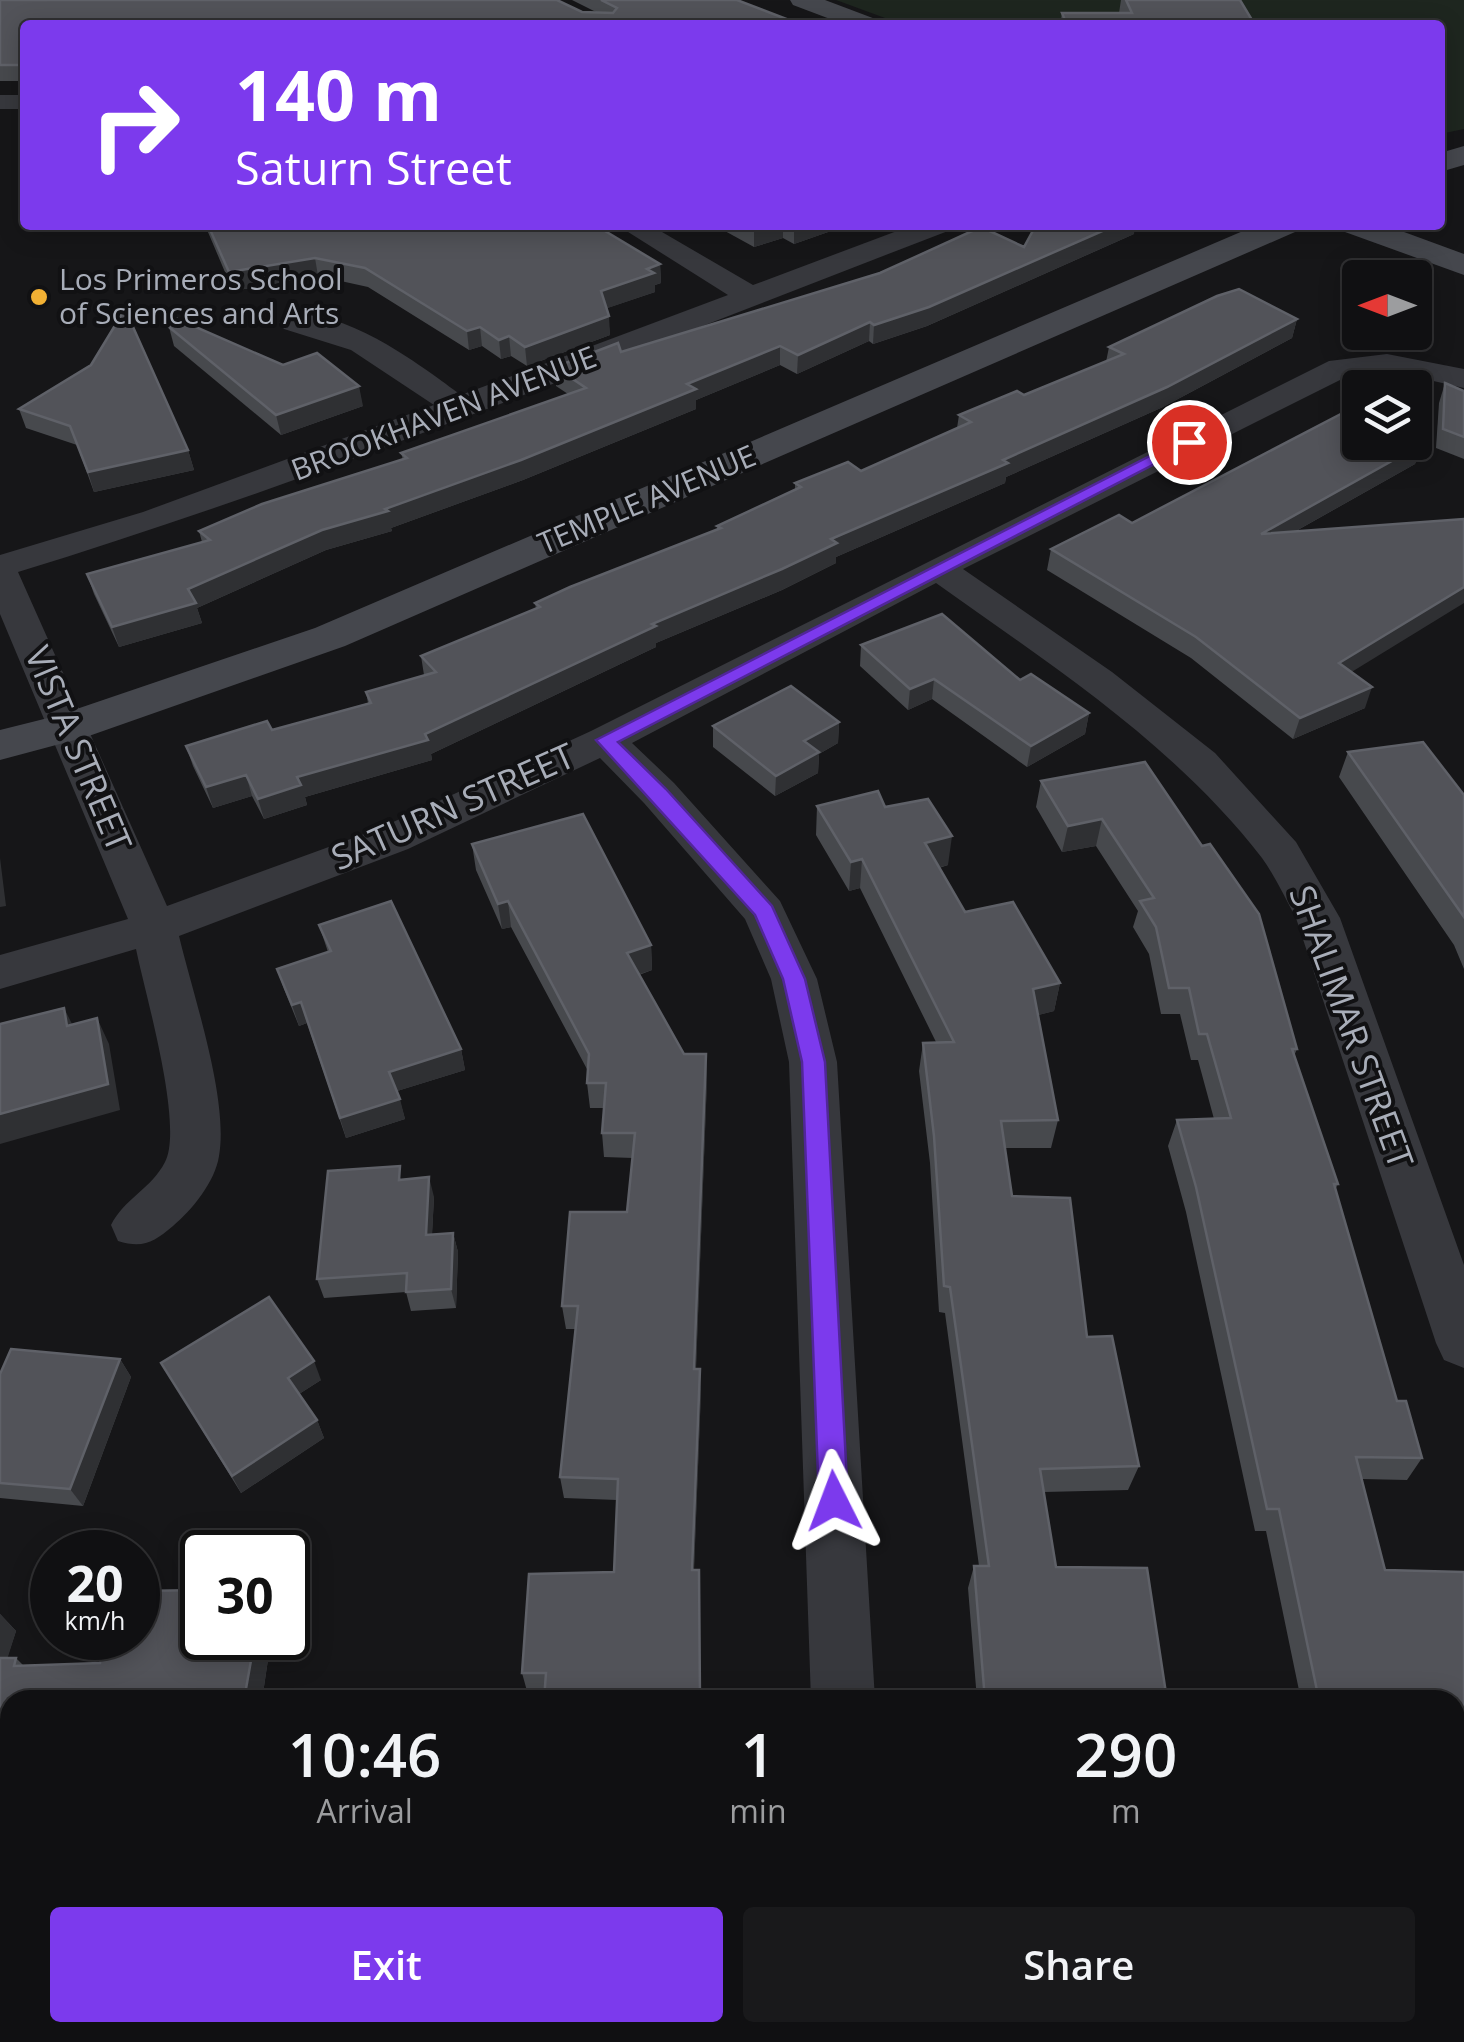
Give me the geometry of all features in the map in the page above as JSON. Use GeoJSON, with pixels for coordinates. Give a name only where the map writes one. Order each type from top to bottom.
{"type":"FeatureCollection","features":[{"type":"Feature","properties":{"kind":"main road"},"geometry":{"type":"LineString","coordinates":[[802,0],[856,20]]}},
{"type":"Feature","properties":{"kind":"main road"},"geometry":{"type":"LineString","coordinates":[[773,6],[810,20]]}},
{"type":"Feature","properties":{"kind":"main road","name":"TEMPLE AVENUE"},"geometry":{"type":"LineString","coordinates":[[0,745],[70,727],[263,662],[374,618],[1272,230]]}},
{"type":"Feature","properties":{"kind":"main road"},"geometry":{"type":"LineString","coordinates":[[1370,230],[1464,265]]}},
{"type":"Feature","properties":{"kind":"main road"},"geometry":{"type":"LineString","coordinates":[[1421,230],[1464,245]]}},
{"type":"Feature","properties":{"kind":"street"},"geometry":{"type":"LineString","coordinates":[[639,230],[752,297]]}},
{"type":"Feature","properties":{"kind":"street","name":"BROOKHAVEN AVENUE"},"geometry":{"type":"LineString","coordinates":[[0,568],[226,494],[925,230]]}},
{"type":"Feature","properties":{"kind":"street"},"geometry":{"type":"LineString","coordinates":[[294,323],[334,330],[372,345],[458,408]]}},
{"type":"Feature","properties":{"kind":"street","name":"SATURN STREET"},"geometry":{"type":"LineString","coordinates":[[0,972],[154,928],[393,839],[605,740],[938,568],[1340,368],[1373,362],[1420,366],[1464,379]]}},
{"type":"Feature","properties":{"kind":"street","name":"VISTA STREET"},"geometry":{"type":"LineString","coordinates":[[0,568],[154,928],[191,1092],[196,1134],[193,1161],[184,1180],[137,1225]]}},
{"type":"Feature","properties":{"kind":"street","name":"SHALIMAR STREET"},"geometry":{"type":"LineString","coordinates":[[938,568],[1098,680],[1201,762],[1281,852],[1318,918],[1464,1344]]}},
{"type":"Feature","properties":{"kind":"street"},"geometry":{"type":"LineString","coordinates":[[605,740],[659,793],[764,912],[794,979],[814,1062],[842,1690]]}},
{"type":"Feature","properties":{"kind":"shaded area"},"geometry":{"type":"Polygon","coordinates":[[[836,0],[1464,0],[1464,129],[1445,133],[1445,20],[890,20],[836,0]]]}},
{"type":"Feature","properties":{"kind":"building"},"geometry":{"type":"Polygon","coordinates":[[[0,0],[557,0],[582,12],[613,13],[617,8],[601,0],[737,0],[789,20],[20,20],[20,65],[0,65],[0,0]]]}},
{"type":"Feature","properties":{"kind":"building"},"geometry":{"type":"Polygon","coordinates":[[[1126,0],[1240,0],[1252,20],[1065,20],[1062,13],[1132,13],[1126,0]]]}},
{"type":"Feature","properties":{"kind":"building"},"geometry":{"type":"Polygon","coordinates":[[[210,230],[603,230],[660,264],[647,269],[654,273],[601,291],[609,316],[525,347],[509,336],[499,340],[480,327],[467,331],[365,268],[315,258],[229,272],[210,230]]]}},
{"type":"Feature","properties":{"kind":"building"},"geometry":{"type":"Polygon","coordinates":[[[974,230],[987,230],[1024,247],[1033,230],[1105,230],[929,307],[874,325],[870,322],[798,355],[780,346],[687,384],[696,389],[521,460],[385,509],[388,511],[322,530],[188,589],[196,603],[112,627],[87,574],[210,540],[199,531],[262,504],[407,458],[401,453],[586,388],[555,367],[618,343],[621,352],[880,273],[974,230]]]}},
{"type":"Feature","properties":{"kind":"building"},"geometry":{"type":"Polygon","coordinates":[[[1239,289],[1297,319],[1167,387],[1003,460],[1008,463],[831,539],[837,543],[652,624],[656,626],[425,734],[428,740],[297,777],[301,785],[258,799],[246,775],[206,787],[186,746],[267,721],[272,730],[371,703],[366,692],[436,672],[421,656],[540,607],[535,603],[570,587],[721,528],[717,526],[801,487],[795,483],[848,462],[861,471],[971,422],[959,415],[1017,391],[1024,395],[1124,354],[1109,347],[1239,289]]]}},
{"type":"Feature","properties":{"kind":"building"},"geometry":{"type":"Polygon","coordinates":[[[125,309],[188,450],[88,472],[70,426],[19,409],[91,365],[125,309]]]}},
{"type":"Feature","properties":{"kind":"building"},"geometry":{"type":"Polygon","coordinates":[[[175,318],[283,365],[317,353],[359,386],[276,415],[169,327],[175,318]]]}},
{"type":"Feature","properties":{"kind":"building"},"geometry":{"type":"Polygon","coordinates":[[[1445,383],[1464,391],[1464,437],[1443,429],[1445,383]]]}},
{"type":"Feature","properties":{"kind":"building"},"geometry":{"type":"Polygon","coordinates":[[[1342,413],[1342,460],[1393,460],[1261,534],[1464,519],[1464,587],[1339,663],[1372,687],[1300,718],[1196,637],[1051,549],[1119,515],[1132,523],[1342,413]]]}},
{"type":"Feature","properties":{"kind":"building"},"geometry":{"type":"Polygon","coordinates":[[[942,614],[1020,680],[1031,674],[1089,713],[1031,746],[934,679],[910,689],[861,645],[942,614]]]}},
{"type":"Feature","properties":{"kind":"building"},"geometry":{"type":"Polygon","coordinates":[[[791,686],[839,722],[804,741],[819,752],[776,776],[713,726],[791,686]]]}},
{"type":"Feature","properties":{"kind":"building"},"geometry":{"type":"Polygon","coordinates":[[[1423,742],[1464,795],[1464,917],[1348,752],[1423,742]]]}},
{"type":"Feature","properties":{"kind":"building"},"geometry":{"type":"Polygon","coordinates":[[[1145,762],[1202,846],[1210,844],[1259,914],[1297,1049],[1292,1049],[1338,1184],[1334,1184],[1397,1401],[1406,1401],[1422,1458],[1356,1457],[1385,1570],[1464,1572],[1464,1690],[1317,1690],[1279,1509],[1267,1509],[1196,1187],[1177,1120],[1231,1118],[1207,1034],[1199,1034],[1189,988],[1169,988],[1156,927],[1140,901],[1154,898],[1102,819],[1068,826],[1041,781],[1145,762]]]}},
{"type":"Feature","properties":{"kind":"building"},"geometry":{"type":"Polygon","coordinates":[[[878,791],[885,807],[928,799],[952,836],[925,843],[965,912],[1013,902],[1060,983],[1033,989],[1058,1120],[1001,1121],[1012,1196],[1070,1198],[1087,1337],[1112,1336],[1139,1466],[1040,1469],[1056,1567],[1147,1568],[1165,1690],[984,1690],[974,1566],[989,1566],[950,1287],[944,1286],[923,1043],[954,1042],[862,859],[851,862],[817,806],[878,791]]]}},
{"type":"Feature","properties":{"kind":"building"},"geometry":{"type":"Polygon","coordinates":[[[583,814],[651,945],[627,953],[684,1054],[706,1054],[694,1369],[700,1369],[692,1570],[699,1570],[700,1690],[545,1690],[546,1673],[522,1673],[529,1574],[614,1572],[618,1479],[560,1477],[578,1306],[562,1306],[570,1212],[627,1212],[635,1133],[602,1133],[606,1083],[587,1083],[589,1054],[508,901],[498,904],[472,844],[583,814]]]}},
{"type":"Feature","properties":{"kind":"building"},"geometry":{"type":"Polygon","coordinates":[[[391,901],[461,1049],[389,1072],[400,1099],[340,1118],[301,1002],[292,1005],[277,969],[331,951],[319,925],[391,901]]]}},
{"type":"Feature","properties":{"kind":"building"},"geometry":{"type":"Polygon","coordinates":[[[64,1008],[67,1026],[97,1018],[108,1084],[0,1114],[0,1024],[64,1008]]]}},
{"type":"Feature","properties":{"kind":"building"},"geometry":{"type":"Polygon","coordinates":[[[400,1166],[399,1180],[429,1177],[426,1235],[453,1233],[451,1289],[406,1292],[407,1273],[317,1279],[328,1171],[400,1166]]]}},
{"type":"Feature","properties":{"kind":"building"},"geometry":{"type":"Polygon","coordinates":[[[269,1297],[314,1361],[288,1378],[317,1420],[232,1476],[161,1363],[269,1297]]]}},
{"type":"Feature","properties":{"kind":"building"},"geometry":{"type":"Polygon","coordinates":[[[11,1349],[120,1359],[70,1489],[0,1483],[0,1374],[11,1349]]]}},
{"type":"Feature","properties":{"kind":"building"},"geometry":{"type":"Polygon","coordinates":[[[180,1590],[180,1660],[251,1660],[246,1690],[0,1690],[0,1658],[16,1658],[14,1666],[160,1660],[160,1591],[180,1590]]]}},
{"type":"Feature","properties":{"kind":"place","name":"Los Primeros School of Sciences and Arts"},"geometry":{"type":"Point","coordinates":[39,297]}},
{"type":"Feature","properties":{"kind":"route"},"geometry":{"type":"LineString","coordinates":[[834,1501],[814,1062],[794,979],[764,912],[659,793],[605,740],[1189,442]]}}]}
